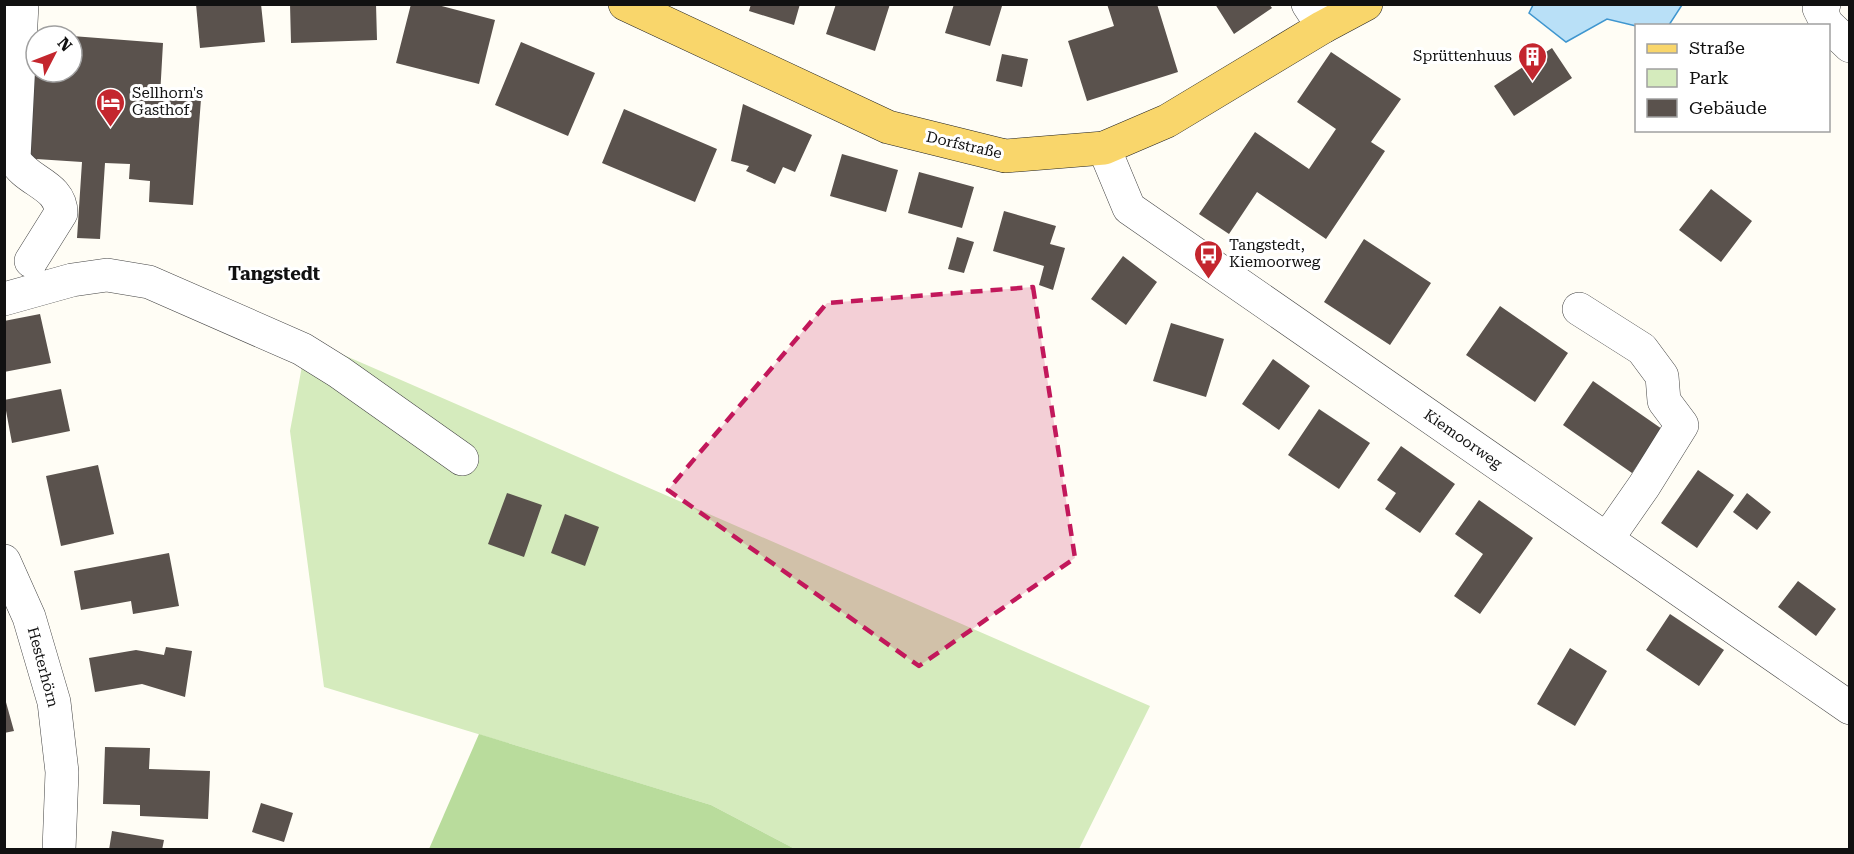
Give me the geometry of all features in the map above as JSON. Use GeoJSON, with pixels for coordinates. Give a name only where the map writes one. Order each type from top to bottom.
{"type":"FeatureCollection","features":[{"type":"Feature","properties":{"kind":"main road","name":"Dorfstraße"},"geometry":{"type":"LineString","coordinates":[[625,4],[888,126],[1005,156],[1104,148],[1167,121],[1315,16],[1366,4]]}},
{"type":"Feature","properties":{"kind":"street"},"geometry":{"type":"LineString","coordinates":[[22,4],[14,158],[18,168],[54,192],[61,204],[61,213],[31,261]]}},
{"type":"Feature","properties":{"kind":"street"},"geometry":{"type":"LineString","coordinates":[[1824,4],[1820,8],[1827,24]]}},
{"type":"Feature","properties":{"kind":"street"},"geometry":{"type":"LineString","coordinates":[[1830,27],[1850,46]]}},
{"type":"Feature","properties":{"kind":"street","name":"Kiemoorweg"},"geometry":{"type":"LineString","coordinates":[[1104,148],[1129,208],[1850,708]]}},
{"type":"Feature","properties":{"kind":"street"},"geometry":{"type":"LineString","coordinates":[[4,299],[72,280],[107,275],[149,282],[302,348],[462,459]]}},
{"type":"Feature","properties":{"kind":"street"},"geometry":{"type":"LineString","coordinates":[[1579,309],[1642,349],[1662,376],[1664,401],[1682,425],[1607,539]]}},
{"type":"Feature","properties":{"kind":"street","name":"Hesterhörn"},"geometry":{"type":"LineString","coordinates":[[4,561],[29,617],[54,702],[62,772],[59,849]]}},
{"type":"Feature","properties":{"kind":"highlighted area"},"geometry":{"type":"Polygon","coordinates":[[[1033,287],[1075,558],[919,666],[668,490],[827,303],[1033,287]]]}},
{"type":"Feature","properties":{"kind":"green space"},"geometry":{"type":"Polygon","coordinates":[[[307,339],[1150,706],[1079,849],[795,849],[711,805],[324,687],[290,431],[307,339]]]}},
{"type":"Feature","properties":{"kind":"green space"},"geometry":{"type":"Polygon","coordinates":[[[479,734],[711,805],[795,849],[429,849],[479,734]]]}},
{"type":"Feature","properties":{"kind":"water"},"geometry":{"type":"Polygon","coordinates":[[[1533,4],[1682,5],[1670,24],[1635,26],[1607,19],[1566,42],[1529,13],[1533,4]]]}},
{"type":"Feature","properties":{"kind":"building"},"geometry":{"type":"Polygon","coordinates":[[[196,4],[261,4],[265,42],[200,48],[196,4]]]}},
{"type":"Feature","properties":{"kind":"building"},"geometry":{"type":"Polygon","coordinates":[[[290,4],[376,4],[377,40],[291,43],[290,4]]]}},
{"type":"Feature","properties":{"kind":"building"},"geometry":{"type":"Polygon","coordinates":[[[411,4],[434,4],[495,20],[479,84],[396,63],[411,4]]]}},
{"type":"Feature","properties":{"kind":"building"},"geometry":{"type":"Polygon","coordinates":[[[751,4],[800,4],[794,25],[749,11],[751,4]]]}},
{"type":"Feature","properties":{"kind":"building"},"geometry":{"type":"Polygon","coordinates":[[[836,4],[890,4],[875,51],[826,34],[836,4]]]}},
{"type":"Feature","properties":{"kind":"building"},"geometry":{"type":"Polygon","coordinates":[[[954,4],[1002,6],[990,46],[945,33],[954,4]]]}},
{"type":"Feature","properties":{"kind":"building"},"geometry":{"type":"Polygon","coordinates":[[[1107,4],[1157,4],[1178,72],[1087,101],[1068,41],[1114,26],[1107,4]]]}},
{"type":"Feature","properties":{"kind":"building"},"geometry":{"type":"Polygon","coordinates":[[[1215,4],[1269,4],[1272,8],[1234,34],[1215,4]]]}},
{"type":"Feature","properties":{"kind":"building","name":"Sellhorn's Gasthof"},"geometry":{"type":"Polygon","coordinates":[[[84,37],[163,43],[160,96],[201,99],[193,205],[149,202],[150,181],[129,179],[130,164],[105,163],[100,239],[77,238],[82,162],[21,158],[26,84],[84,84],[84,37]]]}},
{"type":"Feature","properties":{"kind":"building"},"geometry":{"type":"Polygon","coordinates":[[[521,42],[595,73],[568,136],[495,105],[521,42]]]}},
{"type":"Feature","properties":{"kind":"building","name":"Sprüttenhuus"},"geometry":{"type":"Polygon","coordinates":[[[1552,48],[1572,78],[1514,116],[1494,86],[1552,48]]]}},
{"type":"Feature","properties":{"kind":"building"},"geometry":{"type":"Polygon","coordinates":[[[1331,52],[1401,99],[1371,142],[1385,151],[1326,239],[1257,192],[1229,234],[1199,214],[1255,132],[1309,169],[1336,129],[1297,102],[1331,52]]]}},
{"type":"Feature","properties":{"kind":"building"},"geometry":{"type":"Polygon","coordinates":[[[1002,54],[1028,59],[1022,87],[996,81],[1002,54]]]}},
{"type":"Feature","properties":{"kind":"building"},"geometry":{"type":"Polygon","coordinates":[[[743,104],[812,135],[795,172],[783,167],[775,184],[746,171],[749,166],[731,161],[743,104]]]}},
{"type":"Feature","properties":{"kind":"building"},"geometry":{"type":"Polygon","coordinates":[[[624,109],[717,149],[695,202],[602,163],[624,109]]]}},
{"type":"Feature","properties":{"kind":"building"},"geometry":{"type":"Polygon","coordinates":[[[842,154],[898,170],[886,212],[830,196],[842,154]]]}},
{"type":"Feature","properties":{"kind":"building"},"geometry":{"type":"Polygon","coordinates":[[[919,172],[974,187],[962,228],[908,213],[919,172]]]}},
{"type":"Feature","properties":{"kind":"building"},"geometry":{"type":"Polygon","coordinates":[[[1711,189],[1752,221],[1721,262],[1679,230],[1711,189]]]}},
{"type":"Feature","properties":{"kind":"building"},"geometry":{"type":"Polygon","coordinates":[[[1004,211],[1056,226],[1050,244],[1065,248],[1053,290],[1039,285],[1044,266],[993,251],[1004,211]]]}},
{"type":"Feature","properties":{"kind":"building"},"geometry":{"type":"Polygon","coordinates":[[[957,237],[974,242],[964,273],[948,269],[957,237]]]}},
{"type":"Feature","properties":{"kind":"building"},"geometry":{"type":"Polygon","coordinates":[[[1364,239],[1431,283],[1390,345],[1324,302],[1364,239]]]}},
{"type":"Feature","properties":{"kind":"building"},"geometry":{"type":"Polygon","coordinates":[[[1123,256],[1157,282],[1126,325],[1091,299],[1123,256]]]}},
{"type":"Feature","properties":{"kind":"building"},"geometry":{"type":"Polygon","coordinates":[[[1500,306],[1568,353],[1535,402],[1466,355],[1500,306]]]}},
{"type":"Feature","properties":{"kind":"building"},"geometry":{"type":"Polygon","coordinates":[[[40,314],[51,363],[4,372],[4,321],[40,314]]]}},
{"type":"Feature","properties":{"kind":"building"},"geometry":{"type":"Polygon","coordinates":[[[1171,323],[1224,339],[1206,397],[1153,381],[1171,323]]]}},
{"type":"Feature","properties":{"kind":"building"},"geometry":{"type":"Polygon","coordinates":[[[1273,359],[1310,386],[1279,430],[1242,404],[1273,359]]]}},
{"type":"Feature","properties":{"kind":"building"},"geometry":{"type":"Polygon","coordinates":[[[1593,381],[1662,429],[1632,473],[1563,425],[1593,381]]]}},
{"type":"Feature","properties":{"kind":"building"},"geometry":{"type":"Polygon","coordinates":[[[61,389],[70,431],[12,443],[4,400],[61,389]]]}},
{"type":"Feature","properties":{"kind":"building"},"geometry":{"type":"Polygon","coordinates":[[[1319,409],[1370,443],[1339,489],[1288,455],[1319,409]]]}},
{"type":"Feature","properties":{"kind":"building"},"geometry":{"type":"Polygon","coordinates":[[[1401,446],[1455,484],[1420,533],[1385,509],[1396,493],[1377,480],[1401,446]]]}},
{"type":"Feature","properties":{"kind":"building"},"geometry":{"type":"Polygon","coordinates":[[[98,465],[114,534],[61,546],[46,476],[98,465]]]}},
{"type":"Feature","properties":{"kind":"building"},"geometry":{"type":"Polygon","coordinates":[[[1698,470],[1734,495],[1697,548],[1661,523],[1698,470]]]}},
{"type":"Feature","properties":{"kind":"building"},"geometry":{"type":"Polygon","coordinates":[[[507,493],[542,505],[524,557],[488,544],[507,493]]]}},
{"type":"Feature","properties":{"kind":"building"},"geometry":{"type":"Polygon","coordinates":[[[1747,493],[1771,512],[1757,530],[1733,512],[1747,493]]]}},
{"type":"Feature","properties":{"kind":"building"},"geometry":{"type":"Polygon","coordinates":[[[1479,500],[1533,538],[1480,614],[1454,596],[1483,554],[1455,534],[1479,500]]]}},
{"type":"Feature","properties":{"kind":"building"},"geometry":{"type":"Polygon","coordinates":[[[565,514],[599,527],[585,566],[551,553],[565,514]]]}},
{"type":"Feature","properties":{"kind":"building"},"geometry":{"type":"Polygon","coordinates":[[[169,553],[179,606],[133,614],[131,601],[81,610],[74,571],[169,553]]]}},
{"type":"Feature","properties":{"kind":"building"},"geometry":{"type":"Polygon","coordinates":[[[1798,581],[1836,609],[1816,636],[1778,607],[1798,581]]]}},
{"type":"Feature","properties":{"kind":"building"},"geometry":{"type":"Polygon","coordinates":[[[1670,614],[1724,650],[1699,686],[1646,650],[1670,614]]]}},
{"type":"Feature","properties":{"kind":"building"},"geometry":{"type":"Polygon","coordinates":[[[166,647],[192,651],[185,697],[142,684],[95,692],[89,658],[136,650],[164,655],[166,647]]]}},
{"type":"Feature","properties":{"kind":"building"},"geometry":{"type":"Polygon","coordinates":[[[1570,648],[1607,671],[1575,726],[1537,704],[1570,648]]]}},
{"type":"Feature","properties":{"kind":"building"},"geometry":{"type":"Polygon","coordinates":[[[4,695],[14,731],[4,733],[4,695]]]}},
{"type":"Feature","properties":{"kind":"building"},"geometry":{"type":"Polygon","coordinates":[[[105,747],[150,748],[149,769],[210,771],[208,819],[140,816],[140,805],[103,804],[105,747]]]}},
{"type":"Feature","properties":{"kind":"building"},"geometry":{"type":"Polygon","coordinates":[[[261,803],[293,813],[284,842],[252,832],[261,803]]]}},
{"type":"Feature","properties":{"kind":"building"},"geometry":{"type":"Polygon","coordinates":[[[112,831],[164,840],[162,850],[109,850],[112,831]]]}},
{"type":"Feature","properties":{"kind":"place","name":"Sprüttenhuus"},"geometry":{"type":"Point","coordinates":[1533,82]}},
{"type":"Feature","properties":{"kind":"place","name":"Sellhorn's Gasthof"},"geometry":{"type":"Point","coordinates":[111,128]}},
{"type":"Feature","properties":{"kind":"place","name":"Tangstedt, Kiemoorweg"},"geometry":{"type":"Point","coordinates":[1208,280]}},
{"type":"Feature","properties":{"kind":"district","name":"Tangstedt"},"geometry":{"type":"Point","coordinates":[274,273]}}]}
